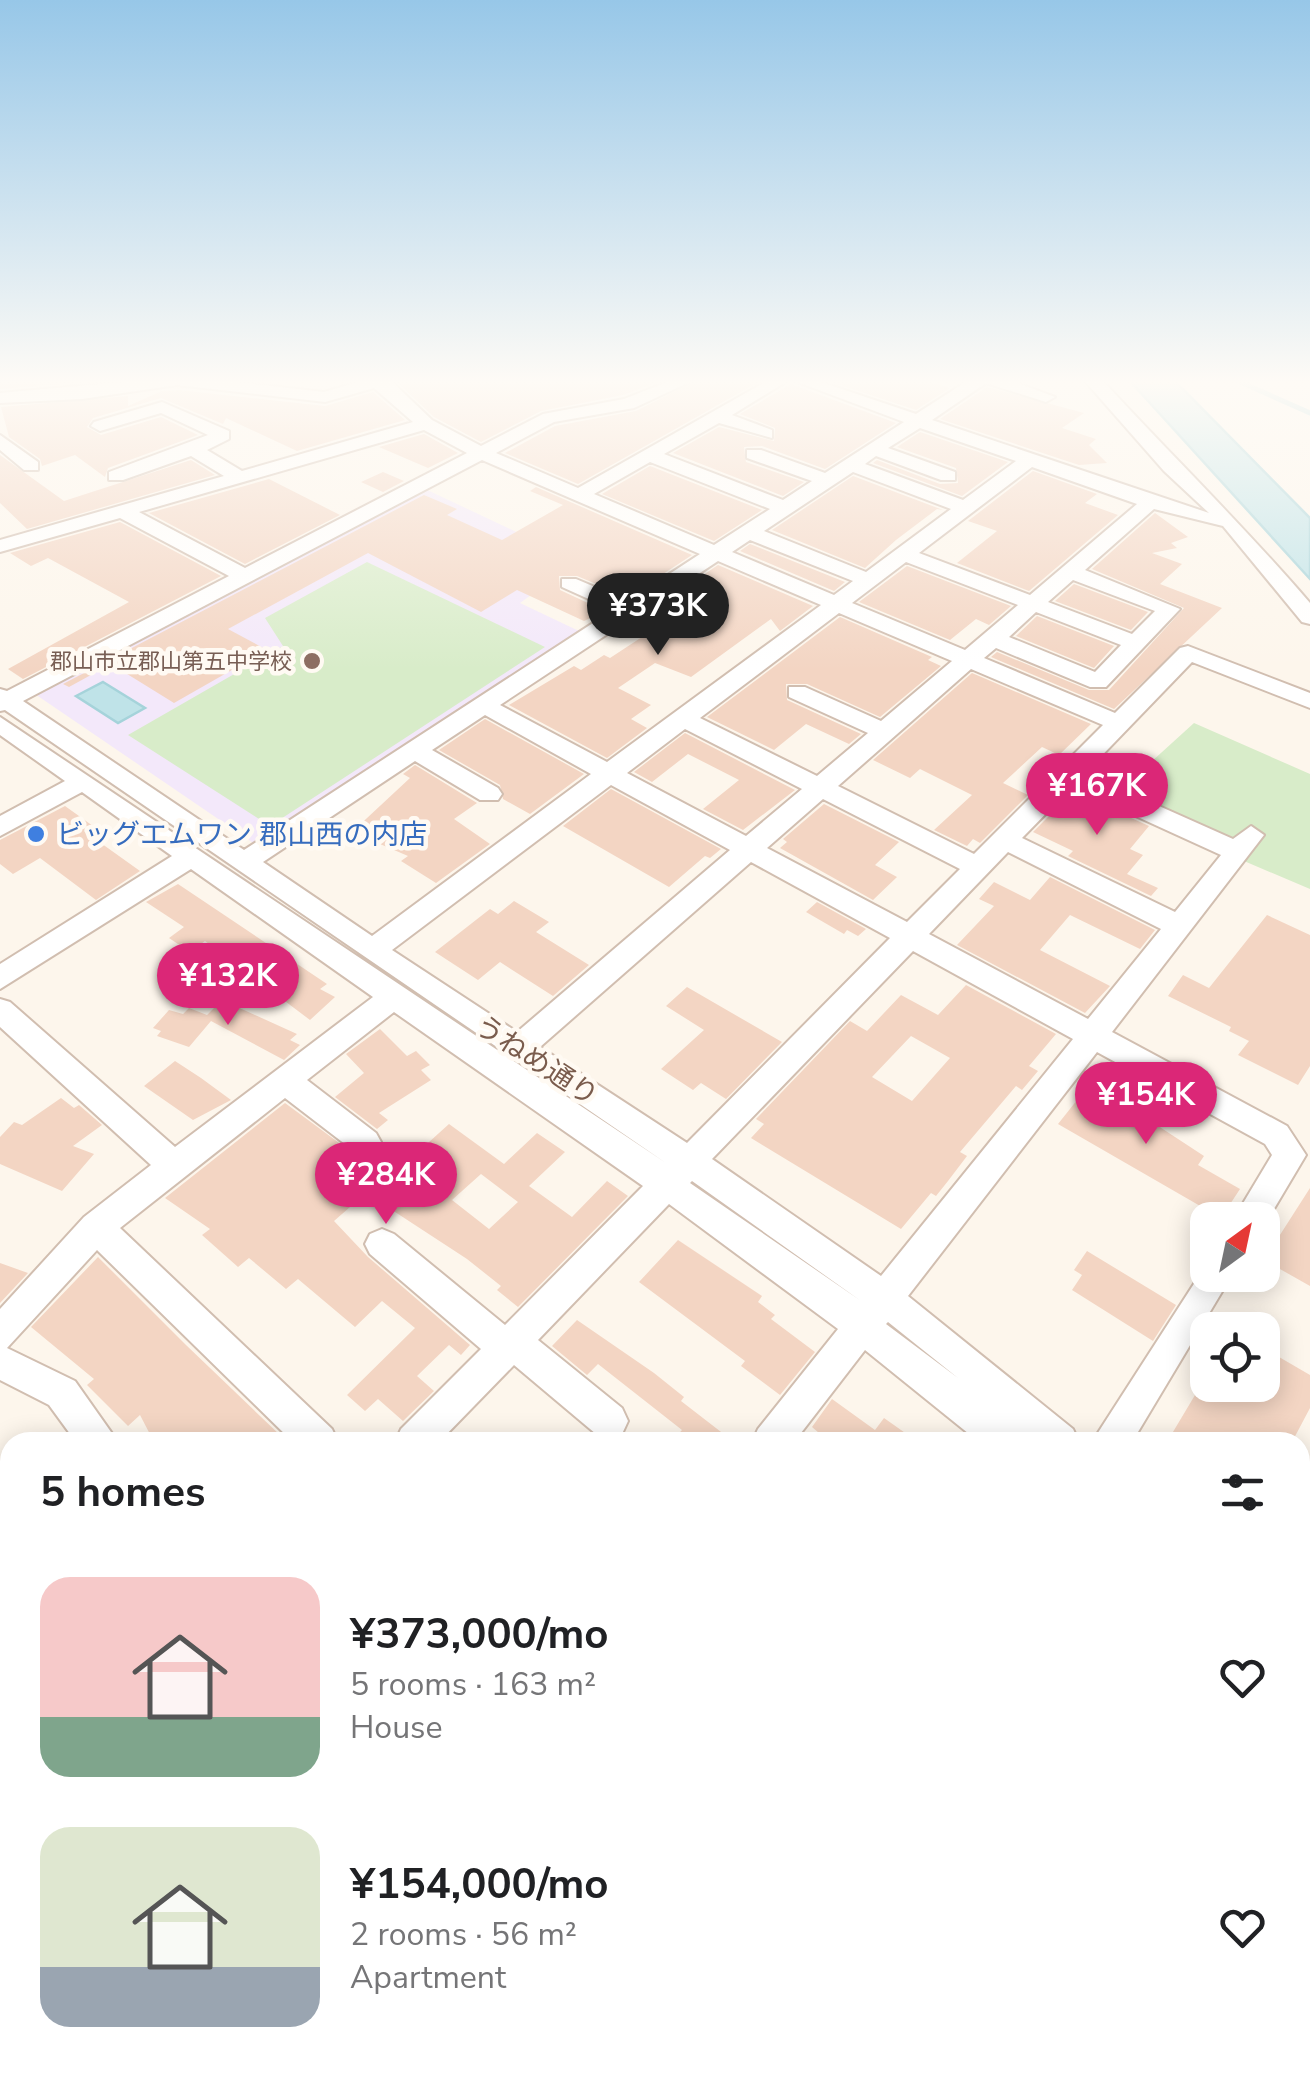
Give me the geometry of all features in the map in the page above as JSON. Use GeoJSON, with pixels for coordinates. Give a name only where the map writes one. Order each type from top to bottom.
{"type":"FeatureCollection","features":[{"type":"Feature","properties":{"kind":"street"},"geometry":{"type":"LineString","coordinates":[[0,546],[244,477]]}},
{"type":"Feature","properties":{"kind":"street"},"geometry":{"type":"LineString","coordinates":[[2,706],[434,477]]}},
{"type":"Feature","properties":{"kind":"street"},"geometry":{"type":"LineString","coordinates":[[537,477],[1118,723]]}},
{"type":"Feature","properties":{"kind":"street"},"geometry":{"type":"LineString","coordinates":[[580,495],[611,477]]}},
{"type":"Feature","properties":{"kind":"street"},"geometry":{"type":"LineString","coordinates":[[704,477],[782,507]]}},
{"type":"Feature","properties":{"kind":"street"},"geometry":{"type":"LineString","coordinates":[[820,477],[826,479]]}},
{"type":"Feature","properties":{"kind":"street"},"geometry":{"type":"LineString","coordinates":[[244,862],[829,477]]}},
{"type":"Feature","properties":{"kind":"street"},"geometry":{"type":"LineString","coordinates":[[883,477],[966,508]]}},
{"type":"Feature","properties":{"kind":"street"},"geometry":{"type":"LineString","coordinates":[[372,950],[1008,477]]}},
{"type":"Feature","properties":{"kind":"street"},"geometry":{"type":"LineString","coordinates":[[1078,477],[1202,518],[1229,521]]}},
{"type":"Feature","properties":{"kind":"street"},"geometry":{"type":"LineString","coordinates":[[1182,477],[1229,521],[1310,617]]}},
{"type":"Feature","properties":{"kind":"street"},"geometry":{"type":"LineString","coordinates":[[518,1048],[1151,502]]}},
{"type":"Feature","properties":{"kind":"street"},"geometry":{"type":"LineString","coordinates":[[124,512],[243,575]]}},
{"type":"Feature","properties":{"kind":"street"},"geometry":{"type":"LineString","coordinates":[[747,531],[868,580]]}},
{"type":"Feature","properties":{"kind":"street"},"geometry":{"type":"LineString","coordinates":[[904,554],[1136,643]]}},
{"type":"Feature","properties":{"kind":"street"},"geometry":{"type":"LineString","coordinates":[[995,640],[1098,682],[1169,609],[1071,572]]}},
{"type":"Feature","properties":{"kind":"street"},"geometry":{"type":"LineString","coordinates":[[569,583],[628,610]]}},
{"type":"Feature","properties":{"kind":"street"},"geometry":{"type":"LineString","coordinates":[[424,1432],[914,937],[1188,653],[1310,701]]}},
{"type":"Feature","properties":{"kind":"street"},"geometry":{"type":"LineString","coordinates":[[797,692],[885,732]]}},
{"type":"Feature","properties":{"kind":"street"},"geometry":{"type":"LineString","coordinates":[[483,705],[1276,1135],[1290,1155],[1261,1202]]}},
{"type":"Feature","properties":{"kind":"street","name":"うねめ通り"},"geometry":{"type":"LineString","coordinates":[[2,706],[82,780],[191,856],[394,996],[678,1173]]}},
{"type":"Feature","properties":{"kind":"street","name":"うねめ通り"},"geometry":{"type":"LineString","coordinates":[[2,706],[244,862],[518,1048],[678,1173],[875,1313],[989,1378],[1049,1432]]}},
{"type":"Feature","properties":{"kind":"street"},"geometry":{"type":"LineString","coordinates":[[684,720],[980,868]]}},
{"type":"Feature","properties":{"kind":"street"},"geometry":{"type":"LineString","coordinates":[[414,750],[489,794]]}},
{"type":"Feature","properties":{"kind":"street"},"geometry":{"type":"LineString","coordinates":[[779,1432],[1244,844],[1069,776]]}},
{"type":"Feature","properties":{"kind":"street"},"geometry":{"type":"LineString","coordinates":[[0,828],[82,780]]}},
{"type":"Feature","properties":{"kind":"street"},"geometry":{"type":"LineString","coordinates":[[1005,840],[1180,926]]}},
{"type":"Feature","properties":{"kind":"street"},"geometry":{"type":"LineString","coordinates":[[0,978],[191,856]]}},
{"type":"Feature","properties":{"kind":"street"},"geometry":{"type":"LineString","coordinates":[[0,1334],[96,1227],[394,996]]}},
{"type":"Feature","properties":{"kind":"street"},"geometry":{"type":"LineString","coordinates":[[0,1010],[174,1166]]}},
{"type":"Feature","properties":{"kind":"street"},"geometry":{"type":"LineString","coordinates":[[284,1080],[365,1142]]}},
{"type":"Feature","properties":{"kind":"street"},"geometry":{"type":"LineString","coordinates":[[96,1227],[310,1432]]}},
{"type":"Feature","properties":{"kind":"street"},"geometry":{"type":"LineString","coordinates":[[382,1244],[498,1340],[510,1345],[609,1421]]}},
{"type":"Feature","properties":{"kind":"street"},"geometry":{"type":"LineString","coordinates":[[1117,1432],[1204,1292]]}},
{"type":"Feature","properties":{"kind":"street","name":"うねめ通り"},"geometry":{"type":"LineString","coordinates":[[875,1313],[996,1432]]}},
{"type":"Feature","properties":{"kind":"street"},"geometry":{"type":"LineString","coordinates":[[0,1362],[62,1394],[93,1432]]}},
{"type":"Feature","properties":{"kind":"shaded area","name":"郡山市立郡山第五中学校"},"geometry":{"type":"Polygon","coordinates":[[[421,487],[529,538],[552,580],[520,603],[579,631],[258,846],[32,692],[421,487]]]}},
{"type":"Feature","properties":{"kind":"green space"},"geometry":{"type":"Polygon","coordinates":[[[367,562],[545,647],[270,826],[128,735],[283,646],[265,618],[367,562]]]}},
{"type":"Feature","properties":{"kind":"green space"},"geometry":{"type":"Polygon","coordinates":[[[1194,723],[1310,774],[1310,889],[1244,861],[1249,854],[1118,792],[1194,723]]]}},
{"type":"Feature","properties":{"kind":"water"},"geometry":{"type":"Polygon","coordinates":[[[1217,477],[1269,477],[1310,518],[1310,579],[1217,477]]]}},
{"type":"Feature","properties":{"kind":"water"},"geometry":{"type":"Polygon","coordinates":[[[103,682],[145,708],[118,723],[76,696],[103,682]]]}},
{"type":"Feature","properties":{"kind":"building"},"geometry":{"type":"Polygon","coordinates":[[[0,477],[30,477],[64,501],[139,477],[209,477],[27,529],[0,503],[0,477]]]}},
{"type":"Feature","properties":{"kind":"building"},"geometry":{"type":"Polygon","coordinates":[[[372,477],[404,481],[383,492],[361,482],[372,477]]]}},
{"type":"Feature","properties":{"kind":"building"},"geometry":{"type":"Polygon","coordinates":[[[561,477],[591,477],[578,484],[561,477]]]}},
{"type":"Feature","properties":{"kind":"building"},"geometry":{"type":"Polygon","coordinates":[[[632,477],[677,477],[762,510],[714,541],[602,494],[632,477]]]}},
{"type":"Feature","properties":{"kind":"building"},"geometry":{"type":"Polygon","coordinates":[[[734,477],[789,477],[804,482],[783,496],[734,477]]]}},
{"type":"Feature","properties":{"kind":"building"},"geometry":{"type":"Polygon","coordinates":[[[852,477],[943,510],[937,509],[865,568],[772,530],[852,477]]]}},
{"type":"Feature","properties":{"kind":"building"},"geometry":{"type":"Polygon","coordinates":[[[910,477],[940,484],[958,483],[957,477],[988,477],[962,496],[910,477]]]}},
{"type":"Feature","properties":{"kind":"building"},"geometry":{"type":"Polygon","coordinates":[[[1025,477],[1049,477],[1097,494],[1085,503],[1118,515],[1029,591],[957,563],[997,531],[968,521],[1025,477]]]}},
{"type":"Feature","properties":{"kind":"building"},"geometry":{"type":"Polygon","coordinates":[[[269,479],[340,515],[245,564],[149,513],[269,479]]]}},
{"type":"Feature","properties":{"kind":"building"},"geometry":{"type":"Polygon","coordinates":[[[536,487],[692,555],[628,597],[577,576],[559,576],[560,590],[605,611],[584,621],[517,590],[481,612],[368,553],[228,629],[267,650],[174,703],[111,664],[69,687],[63,684],[424,495],[457,509],[447,515],[502,540],[563,505],[530,491],[536,487]]]}},
{"type":"Feature","properties":{"kind":"building"},"geometry":{"type":"Polygon","coordinates":[[[1155,513],[1188,537],[1171,543],[1177,548],[1152,553],[1182,564],[1160,584],[1222,608],[1114,709],[991,657],[997,652],[1089,690],[1109,690],[1184,608],[1092,569],[1155,513]]]}},
{"type":"Feature","properties":{"kind":"building"},"geometry":{"type":"Polygon","coordinates":[[[120,522],[221,576],[23,679],[8,669],[129,602],[48,558],[31,566],[10,553],[120,522]]]}},
{"type":"Feature","properties":{"kind":"building"},"geometry":{"type":"Polygon","coordinates":[[[750,544],[845,582],[834,591],[740,551],[750,544]]]}},
{"type":"Feature","properties":{"kind":"building"},"geometry":{"type":"Polygon","coordinates":[[[718,565],[813,606],[780,631],[771,619],[691,677],[655,663],[618,688],[651,705],[631,719],[647,728],[607,758],[509,705],[574,666],[581,670],[604,655],[610,658],[671,618],[653,609],[718,565]]]}},
{"type":"Feature","properties":{"kind":"building"},"geometry":{"type":"Polygon","coordinates":[[[907,566],[1011,606],[989,625],[976,619],[950,640],[859,602],[907,566]]]}},
{"type":"Feature","properties":{"kind":"building"},"geometry":{"type":"Polygon","coordinates":[[[1074,584],[1148,612],[1131,630],[1055,601],[1074,584]]]}},
{"type":"Feature","properties":{"kind":"building"},"geometry":{"type":"Polygon","coordinates":[[[1037,616],[1114,646],[1094,668],[1016,636],[1037,616]]]}},
{"type":"Feature","properties":{"kind":"building"},"geometry":{"type":"Polygon","coordinates":[[[840,617],[932,657],[928,660],[941,666],[880,717],[807,684],[786,684],[787,700],[861,734],[849,744],[806,724],[774,750],[707,717],[840,617]]]}},
{"type":"Feature","properties":{"kind":"building"},"geometry":{"type":"Polygon","coordinates":[[[972,673],[1091,724],[1059,755],[1042,747],[1003,783],[1028,795],[980,843],[973,839],[967,846],[934,830],[972,795],[920,769],[910,778],[873,760],[972,673]]]}},
{"type":"Feature","properties":{"kind":"building"},"geometry":{"type":"Polygon","coordinates":[[[485,719],[584,774],[530,814],[503,799],[500,785],[439,750],[485,719]]]}},
{"type":"Feature","properties":{"kind":"building"},"geometry":{"type":"Polygon","coordinates":[[[685,733],[795,790],[743,830],[703,809],[739,780],[688,754],[652,782],[634,772],[685,733]]]}},
{"type":"Feature","properties":{"kind":"building"},"geometry":{"type":"Polygon","coordinates":[[[415,765],[477,803],[454,819],[490,844],[436,883],[401,861],[408,856],[352,832],[410,778],[403,774],[415,765]]]}},
{"type":"Feature","properties":{"kind":"building"},"geometry":{"type":"Polygon","coordinates":[[[611,789],[721,849],[710,858],[705,856],[669,887],[563,826],[611,789]]]}},
{"type":"Feature","properties":{"kind":"building"},"geometry":{"type":"Polygon","coordinates":[[[1073,792],[1149,826],[1130,849],[1143,855],[1127,874],[1158,888],[1151,896],[1068,856],[1073,851],[1033,832],[1073,792]]]}},
{"type":"Feature","properties":{"kind":"building"},"geometry":{"type":"Polygon","coordinates":[[[824,804],[899,842],[875,865],[897,877],[873,900],[780,848],[787,842],[783,839],[824,804]]]}},
{"type":"Feature","properties":{"kind":"building"},"geometry":{"type":"Polygon","coordinates":[[[65,806],[93,826],[84,831],[140,871],[96,900],[40,858],[13,874],[0,864],[0,840],[65,806]]]}},
{"type":"Feature","properties":{"kind":"building"},"geometry":{"type":"Polygon","coordinates":[[[1050,877],[1155,930],[1140,949],[1070,915],[1040,950],[1110,986],[1085,1013],[957,945],[994,906],[979,899],[994,882],[1030,900],[1050,877]]]}},
{"type":"Feature","properties":{"kind":"building"},"geometry":{"type":"Polygon","coordinates":[[[178,884],[327,984],[320,989],[335,997],[310,1020],[205,941],[190,952],[169,938],[184,927],[146,902],[178,884]]]}},
{"type":"Feature","properties":{"kind":"building"},"geometry":{"type":"Polygon","coordinates":[[[514,901],[549,922],[536,932],[589,965],[553,996],[500,962],[478,980],[435,952],[490,909],[498,914],[514,901]]]}},
{"type":"Feature","properties":{"kind":"building"},"geometry":{"type":"Polygon","coordinates":[[[817,902],[866,929],[858,936],[847,930],[844,934],[806,912],[817,902]]]}},
{"type":"Feature","properties":{"kind":"building"},"geometry":{"type":"Polygon","coordinates":[[[1267,915],[1310,935],[1310,1066],[1298,1085],[1238,1055],[1249,1041],[1229,1031],[1231,1027],[1168,996],[1183,975],[1209,988],[1267,915]]]}},
{"type":"Feature","properties":{"kind":"building"},"geometry":{"type":"Polygon","coordinates":[[[966,985],[1056,1034],[1029,1066],[1038,1071],[1022,1090],[1016,1086],[960,1152],[967,1156],[936,1196],[931,1193],[901,1229],[751,1138],[764,1124],[756,1119],[850,1021],[867,1031],[901,995],[938,1015],[966,985]],[[911,1036],[872,1077],[912,1101],[950,1058],[911,1036]]]}},
{"type":"Feature","properties":{"kind":"building"},"geometry":{"type":"Polygon","coordinates":[[[687,987],[782,1042],[726,1099],[701,1083],[693,1090],[661,1069],[704,1030],[666,1006],[687,987]]]}},
{"type":"Feature","properties":{"kind":"building"},"geometry":{"type":"Polygon","coordinates":[[[222,1000],[297,1034],[290,1040],[300,1045],[284,1060],[211,1021],[189,1047],[157,1036],[161,1031],[153,1028],[169,1010],[183,1014],[189,1008],[207,1015],[222,1000]]]}},
{"type":"Feature","properties":{"kind":"building"},"geometry":{"type":"Polygon","coordinates":[[[380,1029],[407,1056],[416,1051],[430,1065],[421,1070],[431,1080],[379,1113],[388,1120],[377,1129],[335,1097],[364,1073],[346,1054],[380,1029]]]}},
{"type":"Feature","properties":{"kind":"building"},"geometry":{"type":"Polygon","coordinates":[[[175,1061],[231,1100],[193,1120],[144,1086],[175,1061]]]}},
{"type":"Feature","properties":{"kind":"building"},"geometry":{"type":"Polygon","coordinates":[[[1097,1075],[1124,1090],[1117,1099],[1204,1156],[1198,1165],[1240,1189],[1231,1202],[1193,1202],[1058,1124],[1097,1075]]]}},
{"type":"Feature","properties":{"kind":"building"},"geometry":{"type":"Polygon","coordinates":[[[61,1098],[74,1108],[79,1105],[102,1125],[73,1146],[94,1154],[62,1191],[0,1164],[0,1137],[14,1122],[22,1125],[61,1098]]]}},
{"type":"Feature","properties":{"kind":"building"},"geometry":{"type":"Polygon","coordinates":[[[285,1103],[388,1179],[449,1124],[504,1164],[537,1133],[565,1152],[529,1186],[572,1217],[607,1181],[628,1196],[518,1307],[497,1290],[501,1286],[467,1259],[366,1193],[334,1221],[368,1257],[470,1345],[461,1355],[449,1345],[417,1376],[434,1391],[403,1421],[378,1399],[365,1411],[347,1395],[415,1328],[382,1301],[355,1327],[298,1279],[286,1289],[249,1258],[238,1267],[202,1235],[210,1229],[165,1198],[285,1103]],[[481,1174],[452,1200],[489,1229],[518,1202],[481,1174]]]}},
{"type":"Feature","properties":{"kind":"building"},"geometry":{"type":"Polygon","coordinates":[[[1310,1188],[1310,1286],[1280,1269],[1280,1235],[1310,1188]]]}},
{"type":"Feature","properties":{"kind":"building"},"geometry":{"type":"Polygon","coordinates":[[[678,1240],[762,1296],[758,1302],[775,1315],[771,1319],[815,1352],[780,1395],[741,1366],[745,1361],[639,1282],[678,1240]]]}},
{"type":"Feature","properties":{"kind":"building"},"geometry":{"type":"Polygon","coordinates":[[[1087,1251],[1176,1305],[1153,1341],[1072,1290],[1082,1275],[1074,1270],[1087,1251]]]}},
{"type":"Feature","properties":{"kind":"building"},"geometry":{"type":"Polygon","coordinates":[[[98,1257],[277,1432],[149,1432],[140,1415],[128,1426],[87,1385],[94,1379],[31,1327],[98,1257]]]}},
{"type":"Feature","properties":{"kind":"building"},"geometry":{"type":"Polygon","coordinates":[[[0,1263],[28,1273],[0,1303],[0,1263]]]}},
{"type":"Feature","properties":{"kind":"building"},"geometry":{"type":"Polygon","coordinates":[[[577,1320],[654,1373],[684,1397],[681,1401],[721,1432],[680,1432],[598,1364],[587,1375],[552,1346],[577,1320]]]}},
{"type":"Feature","properties":{"kind":"building"},"geometry":{"type":"Polygon","coordinates":[[[1280,1358],[1310,1375],[1310,1408],[1297,1432],[1173,1432],[1191,1402],[1280,1402],[1280,1358]]]}},
{"type":"Feature","properties":{"kind":"building"},"geometry":{"type":"Polygon","coordinates":[[[832,1399],[875,1430],[884,1418],[904,1432],[818,1432],[812,1427],[832,1399]]]}},
{"type":"Feature","properties":{"kind":"place","name":"郡山市立郡山第五中学校"},"geometry":{"type":"Point","coordinates":[312,661]}},
{"type":"Feature","properties":{"kind":"place","name":"ビッグエムワン 郡山西の内店"},"geometry":{"type":"Point","coordinates":[36,834]}}]}
